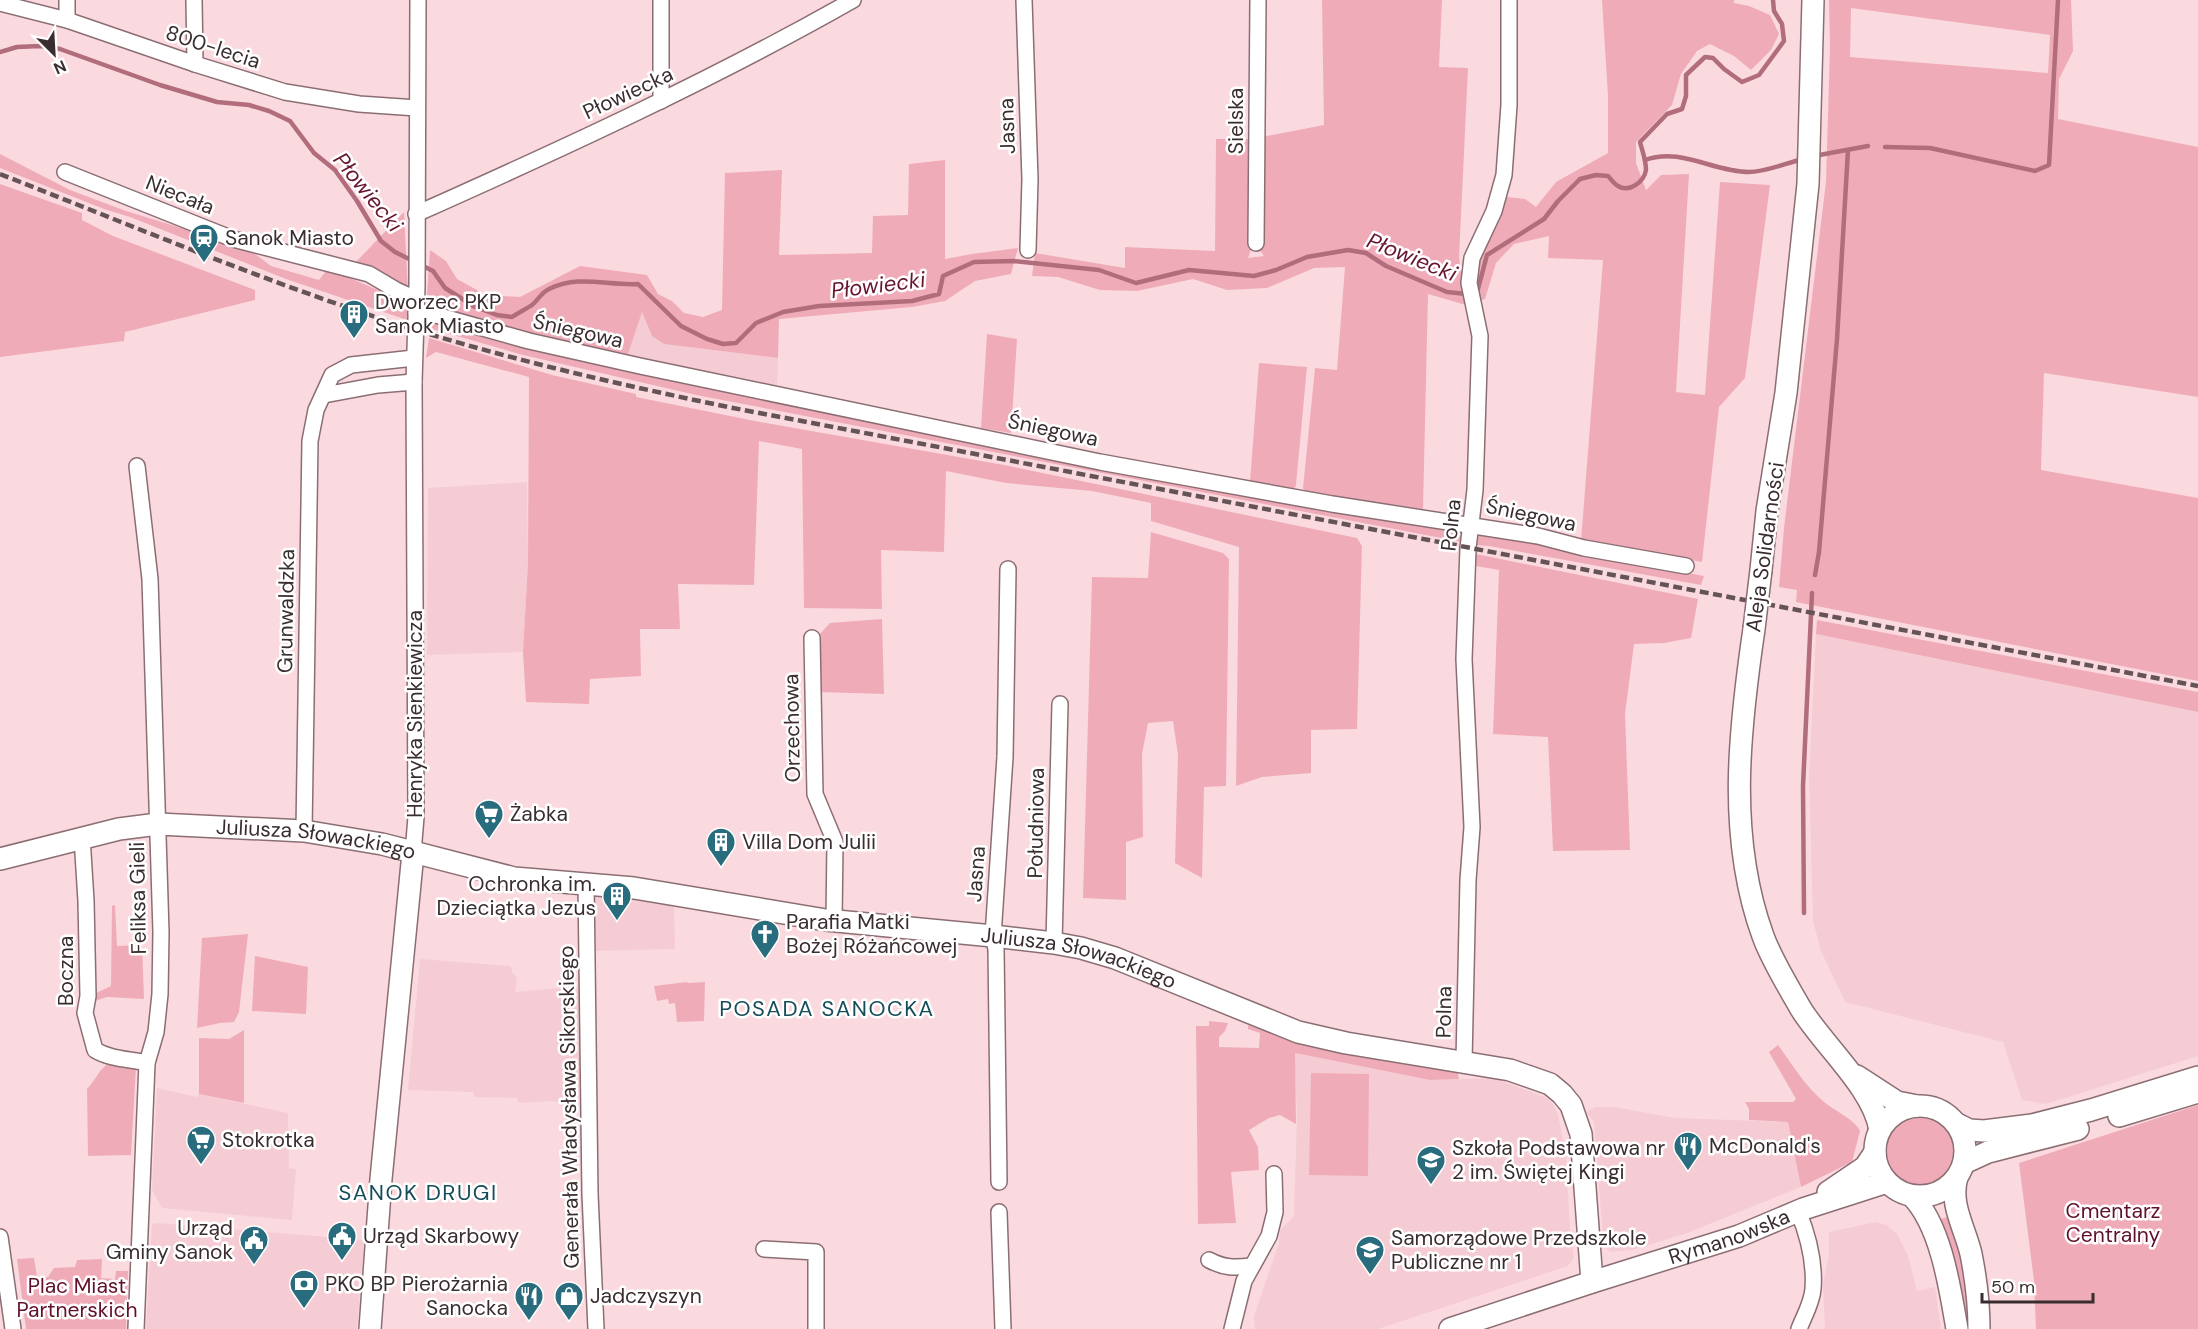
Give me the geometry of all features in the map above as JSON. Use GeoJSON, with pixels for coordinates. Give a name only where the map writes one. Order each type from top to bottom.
{"type":"FeatureCollection","features":[{"type":"Feature","properties":{"kind":"street"},"geometry":{"type":"LineString","coordinates":[[67,0],[67,20]]}},
{"type":"Feature","properties":{"kind":"street"},"geometry":{"type":"LineString","coordinates":[[194,0],[195,64]]}},
{"type":"Feature","properties":{"kind":"street","name":"Henryka Sienkiewicza"},"geometry":{"type":"LineString","coordinates":[[370,1329],[381,1179],[416,818],[414,358],[418,0]]}},
{"type":"Feature","properties":{"kind":"street"},"geometry":{"type":"LineString","coordinates":[[661,0],[661,101]]}},
{"type":"Feature","properties":{"kind":"street","name":"Płowiecka"},"geometry":{"type":"LineString","coordinates":[[416,214],[661,101],[756,54],[853,0]]}},
{"type":"Feature","properties":{"kind":"street","name":"Jasna"},"geometry":{"type":"LineString","coordinates":[[1024,0],[1030,179],[1028,250]]}},
{"type":"Feature","properties":{"kind":"street","name":"Sielska"},"geometry":{"type":"LineString","coordinates":[[1256,243],[1258,0]]}},
{"type":"Feature","properties":{"kind":"street","name":"Polna"},"geometry":{"type":"LineString","coordinates":[[1464,1061],[1468,880],[1472,827],[1464,659],[1468,548],[1475,490],[1480,375],[1480,336],[1469,283],[1472,258],[1494,211],[1504,175],[1509,105],[1509,0]]}},
{"type":"Feature","properties":{"kind":"street","name":"Aleja Solidarności"},"geometry":{"type":"LineString","coordinates":[[1813,0],[1808,184],[1786,393],[1767,511],[1742,725],[1740,826],[1746,873],[1764,939],[1801,1009],[1819,1036],[1847,1068],[1873,1107],[1880,1130]]}},
{"type":"Feature","properties":{"kind":"street","name":"800-lecia"},"geometry":{"type":"LineString","coordinates":[[0,3],[67,20],[285,92],[359,104],[417,108]]}},
{"type":"Feature","properties":{"kind":"street","name":"Niecała"},"geometry":{"type":"LineString","coordinates":[[65,172],[233,239],[369,274],[416,299]]}},
{"type":"Feature","properties":{"kind":"street","name":"Śniegowa"},"geometry":{"type":"LineString","coordinates":[[416,299],[429,313],[529,341],[640,366],[1100,462],[1343,506],[1472,524],[1538,536],[1584,548],[1686,566]]}},
{"type":"Feature","properties":{"kind":"street","name":"Grunwaldzka"},"geometry":{"type":"LineString","coordinates":[[304,831],[310,441],[316,410],[332,375],[351,365],[414,358]]}},
{"type":"Feature","properties":{"kind":"street"},"geometry":{"type":"LineString","coordinates":[[324,395],[378,385],[414,382]]}},
{"type":"Feature","properties":{"kind":"street","name":"Feliksa Gieli"},"geometry":{"type":"LineString","coordinates":[[136,1329],[147,1063],[155,1038],[160,994],[161,932],[151,669],[150,579],[137,465]]}},
{"type":"Feature","properties":{"kind":"street","name":"Jasna"},"geometry":{"type":"LineString","coordinates":[[999,1182],[996,949],[993,936],[1005,757],[1008,569]]}},
{"type":"Feature","properties":{"kind":"street","name":"Orzechowa"},"geometry":{"type":"LineString","coordinates":[[812,638],[815,794],[835,842],[834,921]]}},
{"type":"Feature","properties":{"kind":"street","name":"Południowa"},"geometry":{"type":"LineString","coordinates":[[1054,943],[1060,704]]}},
{"type":"Feature","properties":{"kind":"street","name":"Juliusza Słowackiego"},"geometry":{"type":"LineString","coordinates":[[0,859],[82,837],[158,824],[304,831],[382,844],[514,878],[634,888],[834,921],[1054,943],[1115,958],[1298,1032],[1347,1043],[1510,1070],[1537,1078],[1562,1094],[1571,1105],[1581,1134],[1592,1282]]}},
{"type":"Feature","properties":{"kind":"street","name":"Boczna"},"geometry":{"type":"LineString","coordinates":[[82,837],[88,984],[85,1012],[95,1050],[106,1057],[120,1057],[147,1063]]}},
{"type":"Feature","properties":{"kind":"street","name":"Generała Władysława Sikorskiego"},"geometry":{"type":"LineString","coordinates":[[586,883],[593,1294],[596,1329]]}},
{"type":"Feature","properties":{"kind":"street","name":"Aleja Solidarności"},"geometry":{"type":"LineString","coordinates":[[1847,1068],[1896,1102],[1917,1106]]}},
{"type":"Feature","properties":{"kind":"street"},"geometry":{"type":"LineString","coordinates":[[2198,1077],[2091,1110],[2032,1125],[1984,1131],[1969,1130],[1939,1110],[1917,1106],[1896,1113],[1880,1130],[1875,1152],[1876,1163],[1887,1182],[1898,1191],[1912,1196],[1924,1196],[1949,1187],[1961,1170],[1988,1152],[2080,1128],[2198,1092]]}},
{"type":"Feature","properties":{"kind":"street"},"geometry":{"type":"LineString","coordinates":[[1957,1124],[1964,1138],[1966,1152],[1954,1186],[1954,1200],[1971,1255],[1978,1298],[1979,1329]]}},
{"type":"Feature","properties":{"kind":"street","name":"Rymanowska"},"geometry":{"type":"LineString","coordinates":[[1800,1210],[1858,1173],[1871,1161],[1875,1152]]}},
{"type":"Feature","properties":{"kind":"street"},"geometry":{"type":"LineString","coordinates":[[1232,1329],[1244,1281],[1269,1236],[1275,1212],[1274,1174]]}},
{"type":"Feature","properties":{"kind":"street","name":"Rymanowska"},"geometry":{"type":"LineString","coordinates":[[1450,1329],[1738,1236],[1800,1210],[1887,1182]]}},
{"type":"Feature","properties":{"kind":"street"},"geometry":{"type":"LineString","coordinates":[[1912,1196],[1923,1210],[1935,1240],[1948,1282],[1957,1329]]}},
{"type":"Feature","properties":{"kind":"street"},"geometry":{"type":"LineString","coordinates":[[1798,1329],[1810,1303],[1813,1289],[1809,1236],[1800,1210]]}},
{"type":"Feature","properties":{"kind":"street"},"geometry":{"type":"LineString","coordinates":[[999,1212],[1003,1329]]}},
{"type":"Feature","properties":{"kind":"street"},"geometry":{"type":"LineString","coordinates":[[0,1239],[13,1329]]}},
{"type":"Feature","properties":{"kind":"street"},"geometry":{"type":"LineString","coordinates":[[764,1249],[816,1252],[816,1329]]}},
{"type":"Feature","properties":{"kind":"street"},"geometry":{"type":"LineString","coordinates":[[1209,1260],[1231,1269],[1251,1266]]}},
{"type":"Feature","properties":{"kind":"shaded area"},"geometry":{"type":"Polygon","coordinates":[[[642,311],[652,336],[664,344],[778,358],[777,387],[663,365],[628,354],[642,311]]]}},
{"type":"Feature","properties":{"kind":"shaded area"},"geometry":{"type":"Polygon","coordinates":[[[527,482],[528,562],[523,652],[427,655],[428,488],[527,482]]]}},
{"type":"Feature","properties":{"kind":"shaded area"},"geometry":{"type":"Polygon","coordinates":[[[1816,634],[2198,712],[2198,1056],[2046,1104],[2022,1100],[2003,1042],[1845,1002],[1821,951],[1813,921],[1809,776],[1816,634]]]}},
{"type":"Feature","properties":{"kind":"shaded area"},"geometry":{"type":"Polygon","coordinates":[[[593,895],[643,899],[674,905],[675,949],[594,951],[593,895]]]}},
{"type":"Feature","properties":{"kind":"shaded area"},"geometry":{"type":"Polygon","coordinates":[[[420,959],[511,966],[517,978],[515,992],[579,986],[579,1104],[551,1101],[518,1103],[517,1098],[474,1097],[474,1092],[408,1090],[420,959]]]}},
{"type":"Feature","properties":{"kind":"shaded area","name":"Szkoła Podstawowa nr 2 im. Świętej Kingi"},"geometry":{"type":"Polygon","coordinates":[[[1294,1053],[1430,1080],[1494,1078],[1547,1098],[1558,1115],[1566,1154],[1570,1230],[1574,1258],[1568,1266],[1378,1329],[1255,1329],[1254,1316],[1279,1243],[1280,1230],[1294,1216],[1297,1116],[1294,1053]]]}},
{"type":"Feature","properties":{"kind":"shaded area"},"geometry":{"type":"Polygon","coordinates":[[[157,1088],[197,1097],[199,1094],[288,1113],[289,1168],[296,1169],[292,1220],[162,1208],[152,1190],[157,1088]]]}},
{"type":"Feature","properties":{"kind":"shaded area"},"geometry":{"type":"Polygon","coordinates":[[[1595,1107],[1614,1107],[1676,1118],[1788,1122],[1801,1187],[1687,1233],[1632,1250],[1611,1252],[1605,1248],[1603,1238],[1594,1122],[1586,1112],[1595,1107]]]}},
{"type":"Feature","properties":{"kind":"shaded area"},"geometry":{"type":"Polygon","coordinates":[[[1876,1222],[1886,1225],[1897,1234],[1908,1256],[1917,1291],[1935,1287],[1941,1329],[1825,1329],[1823,1284],[1829,1254],[1829,1232],[1876,1222]]]}},
{"type":"Feature","properties":{"kind":"shaded area"},"geometry":{"type":"Polygon","coordinates":[[[152,1224],[364,1240],[357,1329],[146,1329],[152,1224]]]}},
{"type":"Feature","properties":{"kind":"green space"},"geometry":{"type":"Polygon","coordinates":[[[1322,0],[1442,0],[1439,67],[1468,68],[1459,258],[1466,305],[1428,294],[1423,509],[1390,504],[1368,505],[1306,493],[1303,488],[1315,368],[1337,370],[1345,267],[1314,268],[1267,288],[1227,290],[1193,279],[1137,291],[1100,290],[1058,277],[1032,276],[1035,253],[1125,268],[1125,247],[1215,251],[1216,139],[1250,139],[1252,247],[1248,258],[1264,256],[1260,250],[1262,137],[1324,125],[1322,0]]]}},
{"type":"Feature","properties":{"kind":"green space"},"geometry":{"type":"Polygon","coordinates":[[[1602,0],[1734,0],[1734,3],[1749,6],[1770,15],[1779,34],[1771,50],[1751,70],[1734,56],[1710,44],[1697,51],[1681,74],[1672,105],[1636,142],[1636,163],[1646,190],[1661,175],[1689,174],[1676,392],[1705,395],[1720,182],[1770,185],[1745,378],[1719,407],[1702,562],[1581,541],[1603,260],[1548,258],[1549,236],[1514,244],[1496,263],[1485,299],[1479,301],[1474,276],[1507,197],[1525,199],[1536,207],[1556,182],[1608,153],[1608,96],[1602,0]]]}},
{"type":"Feature","properties":{"kind":"green space"},"geometry":{"type":"Polygon","coordinates":[[[1829,0],[2071,0],[2073,51],[2059,79],[2058,119],[2198,147],[2198,397],[2044,373],[2041,470],[2198,498],[2198,681],[1796,602],[1797,590],[1779,587],[1784,528],[1826,182],[1829,0]],[[1851,8],[1850,57],[2048,73],[2050,35],[1851,8]]]}},
{"type":"Feature","properties":{"kind":"green space"},"geometry":{"type":"Polygon","coordinates":[[[0,154],[70,190],[126,211],[227,242],[255,254],[271,266],[319,280],[326,271],[333,271],[385,293],[408,310],[407,320],[286,279],[0,168],[0,154]]]}},
{"type":"Feature","properties":{"kind":"green space"},"geometry":{"type":"Polygon","coordinates":[[[945,160],[945,259],[1018,248],[1011,274],[975,281],[945,301],[912,307],[779,319],[778,358],[664,344],[652,336],[642,312],[628,354],[520,333],[439,307],[427,294],[430,250],[446,261],[457,279],[486,295],[520,297],[580,266],[647,275],[658,294],[672,301],[684,313],[703,317],[722,310],[725,173],[782,170],[779,255],[872,253],[873,216],[908,215],[909,164],[945,160]]]}},
{"type":"Feature","properties":{"kind":"green space"},"geometry":{"type":"Polygon","coordinates":[[[0,184],[82,213],[82,220],[113,236],[255,290],[255,300],[125,332],[124,341],[0,357],[0,184]]]}},
{"type":"Feature","properties":{"kind":"green space"},"geometry":{"type":"Polygon","coordinates":[[[404,212],[408,291],[353,265],[404,212]]]}},
{"type":"Feature","properties":{"kind":"green space"},"geometry":{"type":"Polygon","coordinates":[[[433,320],[563,357],[866,421],[1451,528],[1461,535],[1462,542],[696,395],[523,355],[429,330],[433,320]]]}},
{"type":"Feature","properties":{"kind":"green space"},"geometry":{"type":"Polygon","coordinates":[[[987,334],[1017,339],[1011,433],[981,428],[987,334]]]}},
{"type":"Feature","properties":{"kind":"green space"},"geometry":{"type":"Polygon","coordinates":[[[429,338],[552,375],[636,394],[636,397],[760,422],[1004,465],[1357,538],[1362,546],[1357,729],[1311,730],[1311,773],[1262,777],[1236,786],[1239,547],[1151,521],[1151,503],[1092,491],[1006,483],[946,471],[944,552],[881,550],[882,609],[804,608],[802,449],[759,441],[754,585],[678,584],[680,629],[640,629],[641,676],[590,679],[589,704],[526,702],[523,652],[528,562],[529,377],[436,352],[426,358],[429,338]]]}},
{"type":"Feature","properties":{"kind":"green space"},"geometry":{"type":"Polygon","coordinates":[[[1259,363],[1307,367],[1294,490],[1250,482],[1259,363]]]}},
{"type":"Feature","properties":{"kind":"green space"},"geometry":{"type":"Polygon","coordinates":[[[1485,531],[1543,545],[1704,576],[1701,585],[1476,545],[1476,536],[1485,531]]]}},
{"type":"Feature","properties":{"kind":"green space"},"geometry":{"type":"Polygon","coordinates":[[[1151,532],[1223,553],[1229,559],[1226,786],[1204,787],[1202,878],[1175,863],[1178,755],[1173,721],[1148,723],[1142,754],[1143,837],[1126,842],[1126,900],[1083,898],[1092,577],[1148,578],[1151,532]]]}},
{"type":"Feature","properties":{"kind":"green space"},"geometry":{"type":"Polygon","coordinates":[[[1476,554],[1698,599],[1691,638],[1664,643],[1634,644],[1625,714],[1630,850],[1553,851],[1548,737],[1493,734],[1499,570],[1476,566],[1476,554]]]}},
{"type":"Feature","properties":{"kind":"green space"},"geometry":{"type":"Polygon","coordinates":[[[882,619],[884,694],[818,692],[819,635],[830,623],[882,619]]]}},
{"type":"Feature","properties":{"kind":"green space"},"geometry":{"type":"Polygon","coordinates":[[[1817,620],[2198,692],[2198,712],[1816,634],[1817,620]]]}},
{"type":"Feature","properties":{"kind":"green space"},"geometry":{"type":"Polygon","coordinates":[[[115,905],[117,946],[142,945],[144,999],[107,997],[92,1002],[96,993],[111,986],[112,906],[115,905]]]}},
{"type":"Feature","properties":{"kind":"green space"},"geometry":{"type":"Polygon","coordinates":[[[248,934],[239,1012],[234,1022],[197,1028],[202,938],[248,934]]]}},
{"type":"Feature","properties":{"kind":"green space"},"geometry":{"type":"Polygon","coordinates":[[[255,956],[308,967],[306,1014],[252,1011],[255,956]]]}},
{"type":"Feature","properties":{"kind":"green space"},"geometry":{"type":"Polygon","coordinates":[[[705,982],[704,1021],[677,1022],[675,1003],[669,1004],[668,999],[657,1001],[654,986],[705,982]]]}},
{"type":"Feature","properties":{"kind":"green space"},"geometry":{"type":"Polygon","coordinates":[[[1209,1021],[1228,1023],[1225,1031],[1219,1037],[1219,1047],[1259,1048],[1260,1033],[1248,1029],[1248,1025],[1295,1042],[1347,1054],[1457,1071],[1459,1079],[1430,1080],[1295,1053],[1296,1124],[1280,1115],[1269,1118],[1249,1130],[1258,1147],[1259,1170],[1231,1172],[1236,1223],[1198,1224],[1196,1026],[1209,1026],[1209,1021]]]}},
{"type":"Feature","properties":{"kind":"green space"},"geometry":{"type":"Polygon","coordinates":[[[244,1030],[244,1103],[199,1094],[199,1038],[229,1039],[244,1030]]]}},
{"type":"Feature","properties":{"kind":"green space"},"geometry":{"type":"Polygon","coordinates":[[[1778,1045],[1810,1089],[1854,1123],[1860,1131],[1852,1162],[1801,1187],[1788,1122],[1749,1120],[1749,1109],[1745,1102],[1793,1102],[1796,1099],[1769,1052],[1778,1045]]]}},
{"type":"Feature","properties":{"kind":"green space"},"geometry":{"type":"Polygon","coordinates":[[[111,1062],[136,1067],[131,1155],[88,1156],[87,1089],[103,1067],[111,1062]]]}},
{"type":"Feature","properties":{"kind":"green space"},"geometry":{"type":"Polygon","coordinates":[[[1311,1073],[1369,1074],[1368,1176],[1309,1175],[1311,1073]]]}},
{"type":"Feature","properties":{"kind":"green space","name":"Cmentarz Centralny"},"geometry":{"type":"Polygon","coordinates":[[[2198,1105],[2198,1329],[2036,1329],[2034,1281],[2019,1163],[2198,1105]]]}},
{"type":"Feature","properties":{"kind":"green space"},"geometry":{"type":"Polygon","coordinates":[[[1921,1117],[1934,1120],[1946,1127],[1953,1139],[1956,1152],[1953,1165],[1946,1177],[1934,1184],[1921,1187],[1908,1184],[1896,1177],[1889,1165],[1886,1152],[1889,1139],[1896,1127],[1908,1120],[1921,1117]]]}},
{"type":"Feature","properties":{"kind":"green space"},"geometry":{"type":"Polygon","coordinates":[[[1953,1215],[1959,1233],[1974,1329],[1964,1329],[1935,1221],[1953,1215]]]}},
{"type":"Feature","properties":{"kind":"green space","name":"Plac Miast Partnerskich"},"geometry":{"type":"Polygon","coordinates":[[[34,1258],[37,1276],[48,1277],[54,1268],[75,1267],[77,1260],[102,1259],[101,1278],[115,1279],[116,1271],[128,1271],[126,1329],[26,1329],[17,1259],[34,1258]]]}},
{"type":"Feature","properties":{"kind":"waterway","name":"Płowiecki"},"geometry":{"type":"LineString","coordinates":[[1475,290],[1478,289],[1487,255],[1544,219],[1580,179],[1596,175],[1608,176],[1622,188],[1631,187],[1642,179],[1646,170],[1640,142],[1667,114],[1682,109],[1686,96],[1686,75],[1705,57],[1713,58],[1742,82],[1759,75],[1784,41],[1782,24],[1774,11],[1773,0]]}},
{"type":"Feature","properties":{"kind":"waterway"},"geometry":{"type":"LineString","coordinates":[[1885,147],[1930,148],[2035,171],[2049,165],[2058,0]]}},
{"type":"Feature","properties":{"kind":"waterway","name":"Płowiecki"},"geometry":{"type":"LineString","coordinates":[[0,52],[17,47],[41,46],[60,49],[160,85],[217,102],[249,105],[290,121],[314,153],[335,170],[381,241],[395,252],[433,271],[445,288],[475,307],[497,315],[512,317],[532,305],[547,290],[571,282],[638,284],[681,326],[723,344],[736,343],[756,323],[783,312],[819,306],[912,301],[939,294],[943,276],[974,262],[1013,261],[1099,270],[1136,283],[1189,270],[1254,276],[1307,257],[1348,250],[1366,253],[1386,266],[1447,292],[1467,294]]}},
{"type":"Feature","properties":{"kind":"waterway"},"geometry":{"type":"LineString","coordinates":[[1814,156],[1868,146]]}},
{"type":"Feature","properties":{"kind":"waterway"},"geometry":{"type":"LineString","coordinates":[[1815,575],[1819,552],[1837,339],[1848,150]]}},
{"type":"Feature","properties":{"kind":"waterway"},"geometry":{"type":"LineString","coordinates":[[1645,160],[1671,156],[1736,171],[1756,172],[1803,159]]}},
{"type":"Feature","properties":{"kind":"waterway"},"geometry":{"type":"LineString","coordinates":[[1804,913],[1803,786],[1812,593]]}},
{"type":"Feature","properties":{"kind":"railway"},"geometry":{"type":"LineString","coordinates":[[0,174],[207,256],[363,313],[494,353],[613,382],[733,408],[2198,686]]}},
{"type":"Feature","properties":{"kind":"place","name":"Sanok Miasto"},"geometry":{"type":"Point","coordinates":[204,264]}},
{"type":"Feature","properties":{"kind":"place","name":"Dworzec PKP Sanok Miasto"},"geometry":{"type":"Point","coordinates":[354,340]}},
{"type":"Feature","properties":{"kind":"place","name":"Żabka"},"geometry":{"type":"Point","coordinates":[489,840]}},
{"type":"Feature","properties":{"kind":"place","name":"Villa Dom Julii"},"geometry":{"type":"Point","coordinates":[721,868]}},
{"type":"Feature","properties":{"kind":"place","name":"Ochronka im. Dzieciątka Jezus"},"geometry":{"type":"Point","coordinates":[617,922]}},
{"type":"Feature","properties":{"kind":"place","name":"Parafia Matki Bożej Różańcowej"},"geometry":{"type":"Point","coordinates":[765,960]}},
{"type":"Feature","properties":{"kind":"place","name":"Stokrotka"},"geometry":{"type":"Point","coordinates":[201,1166]}},
{"type":"Feature","properties":{"kind":"place","name":"McDonald's"},"geometry":{"type":"Point","coordinates":[1688,1172]}},
{"type":"Feature","properties":{"kind":"place","name":"Szkoła Podstawowa nr 2 im. Świętej Kingi"},"geometry":{"type":"Point","coordinates":[1431,1186]}},
{"type":"Feature","properties":{"kind":"place","name":"Urząd Skarbowy"},"geometry":{"type":"Point","coordinates":[342,1262]}},
{"type":"Feature","properties":{"kind":"place","name":"Urząd Gminy Sanok"},"geometry":{"type":"Point","coordinates":[254,1266]}},
{"type":"Feature","properties":{"kind":"place","name":"Samorządowe Przedszkole Publiczne nr 1"},"geometry":{"type":"Point","coordinates":[1370,1276]}},
{"type":"Feature","properties":{"kind":"place","name":"PKO BP"},"geometry":{"type":"Point","coordinates":[304,1310]}},
{"type":"Feature","properties":{"kind":"place","name":"Pierożarnia Sanocka"},"geometry":{"type":"Point","coordinates":[529,1322]}},
{"type":"Feature","properties":{"kind":"place","name":"Jadczyszyn"},"geometry":{"type":"Point","coordinates":[569,1322]}},
{"type":"Feature","properties":{"kind":"district","name":"POSADA SANOCKA"},"geometry":{"type":"Point","coordinates":[827,1008]}},
{"type":"Feature","properties":{"kind":"district","name":"SANOK DRUGI"},"geometry":{"type":"Point","coordinates":[418,1192]}}]}
